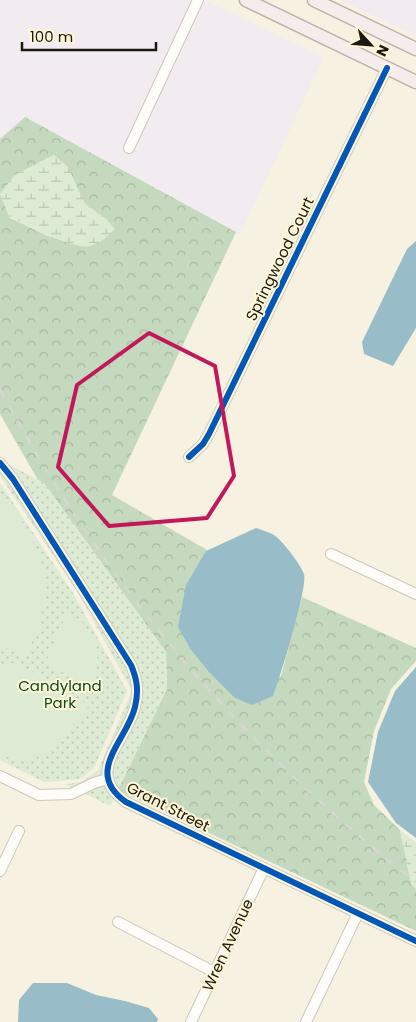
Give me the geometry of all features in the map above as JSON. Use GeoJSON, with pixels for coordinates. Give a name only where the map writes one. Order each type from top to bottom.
{"type":"FeatureCollection","features":[{"type":"Feature","properties":{"kind":"main road"},"geometry":{"type":"LineString","coordinates":[[246,0],[416,82]]}},
{"type":"Feature","properties":{"kind":"main road"},"geometry":{"type":"LineString","coordinates":[[314,0],[416,49]]}},
{"type":"Feature","properties":{"kind":"street"},"geometry":{"type":"LineString","coordinates":[[129,148],[198,0]]}},
{"type":"Feature","properties":{"kind":"street","name":"Springwood Court"},"geometry":{"type":"LineString","coordinates":[[189,457],[203,444],[210,434],[387,68]]}},
{"type":"Feature","properties":{"kind":"street","name":"Grant Street"},"geometry":{"type":"LineString","coordinates":[[0,463],[23,495],[131,665],[136,678],[138,691],[135,707],[107,771],[107,779],[116,796],[416,941]]}},
{"type":"Feature","properties":{"kind":"street"},"geometry":{"type":"LineString","coordinates":[[331,554],[416,594]]}},
{"type":"Feature","properties":{"kind":"street"},"geometry":{"type":"LineString","coordinates":[[0,776],[39,795],[71,794],[107,779]]}},
{"type":"Feature","properties":{"kind":"street"},"geometry":{"type":"LineString","coordinates":[[1,867],[19,831]]}},
{"type":"Feature","properties":{"kind":"street","name":"Wren Avenue"},"geometry":{"type":"LineString","coordinates":[[191,1022],[264,868]]}},
{"type":"Feature","properties":{"kind":"street"},"geometry":{"type":"LineString","coordinates":[[306,1022],[358,913]]}},
{"type":"Feature","properties":{"kind":"street"},"geometry":{"type":"LineString","coordinates":[[118,922],[214,972]]}},
{"type":"Feature","properties":{"kind":"highlighted area"},"geometry":{"type":"Polygon","coordinates":[[[149,333],[215,366],[234,476],[207,518],[109,526],[58,467],[77,385],[149,333]]]}},
{"type":"Feature","properties":{"kind":"shaded area"},"geometry":{"type":"Polygon","coordinates":[[[0,0],[192,0],[123,150],[132,155],[204,0],[324,57],[240,235],[25,117],[0,139],[0,0]]]}},
{"type":"Feature","properties":{"kind":"shaded area"},"geometry":{"type":"Polygon","coordinates":[[[341,0],[416,0],[416,36],[341,0]]]}},
{"type":"Feature","properties":{"kind":"green space"},"geometry":{"type":"Polygon","coordinates":[[[25,117],[236,232],[112,495],[207,550],[184,637],[191,650],[208,671],[281,676],[302,597],[416,648],[416,661],[391,689],[374,731],[364,782],[374,805],[400,830],[411,883],[416,889],[416,931],[118,790],[167,689],[166,652],[44,483],[38,480],[0,414],[0,194],[0,139],[25,117]],[[54,155],[15,175],[0,194],[10,218],[50,237],[114,229],[106,219],[85,204],[78,190],[54,155]]]}},
{"type":"Feature","properties":{"kind":"green space"},"geometry":{"type":"Polygon","coordinates":[[[54,155],[68,167],[85,204],[106,219],[115,229],[97,243],[83,246],[62,241],[10,217],[0,194],[15,175],[54,155]]]}},
{"type":"Feature","properties":{"kind":"green space"},"geometry":{"type":"Polygon","coordinates":[[[6,463],[44,483],[166,652],[167,689],[110,806],[65,784],[82,782],[98,770],[131,693],[129,711],[139,713],[141,688],[137,669],[135,663],[6,463]]]}},
{"type":"Feature","properties":{"kind":"green space"},"geometry":{"type":"Polygon","coordinates":[[[0,470],[9,481],[126,667],[131,689],[77,591],[0,476],[0,470]]]}},
{"type":"Feature","properties":{"kind":"green space","name":"Candyland Park"},"geometry":{"type":"Polygon","coordinates":[[[0,483],[73,593],[127,691],[94,768],[80,779],[44,782],[0,760],[0,483]]]}},
{"type":"Feature","properties":{"kind":"green space"},"geometry":{"type":"Polygon","coordinates":[[[0,491],[21,520],[40,555],[47,585],[39,628],[24,658],[0,644],[0,491]]]}},
{"type":"Feature","properties":{"kind":"green space"},"geometry":{"type":"Polygon","coordinates":[[[67,613],[81,620],[93,639],[98,652],[96,672],[90,690],[46,662],[67,613]]]}},
{"type":"Feature","properties":{"kind":"green space"},"geometry":{"type":"Polygon","coordinates":[[[16,662],[89,706],[59,746],[27,762],[0,755],[0,674],[5,665],[16,662]]]}},
{"type":"Feature","properties":{"kind":"green space"},"geometry":{"type":"Polygon","coordinates":[[[400,830],[416,842],[416,889],[411,883],[400,830]]]}},
{"type":"Feature","properties":{"kind":"water"},"geometry":{"type":"Polygon","coordinates":[[[416,241],[416,328],[393,366],[364,354],[362,342],[407,249],[416,241]]]}},
{"type":"Feature","properties":{"kind":"water"},"geometry":{"type":"Polygon","coordinates":[[[256,528],[272,534],[282,542],[302,570],[304,582],[293,633],[273,696],[252,705],[235,698],[208,671],[191,650],[178,627],[186,585],[206,551],[256,528]]]}},
{"type":"Feature","properties":{"kind":"water"},"geometry":{"type":"Polygon","coordinates":[[[416,667],[416,838],[396,823],[368,782],[378,732],[395,691],[416,667]]]}},
{"type":"Feature","properties":{"kind":"water"},"geometry":{"type":"Polygon","coordinates":[[[33,983],[67,983],[96,995],[149,1008],[158,1019],[157,1022],[18,1022],[19,1000],[33,983]]]}},
{"type":"Feature","properties":{"kind":"railway"},"geometry":{"type":"LineString","coordinates":[[0,389],[41,461],[85,530],[131,595],[181,658],[235,718],[292,775],[352,830],[416,882]]}},
{"type":"Feature","properties":{"kind":"cycle path"},"geometry":{"type":"LineString","coordinates":[[189,457],[203,444],[209,434],[387,68]]}},
{"type":"Feature","properties":{"kind":"cycle path"},"geometry":{"type":"LineString","coordinates":[[0,463],[13,479],[133,670],[137,690],[135,707],[131,720],[111,756],[108,768],[108,779],[114,791],[126,802],[416,941]]}}]}
